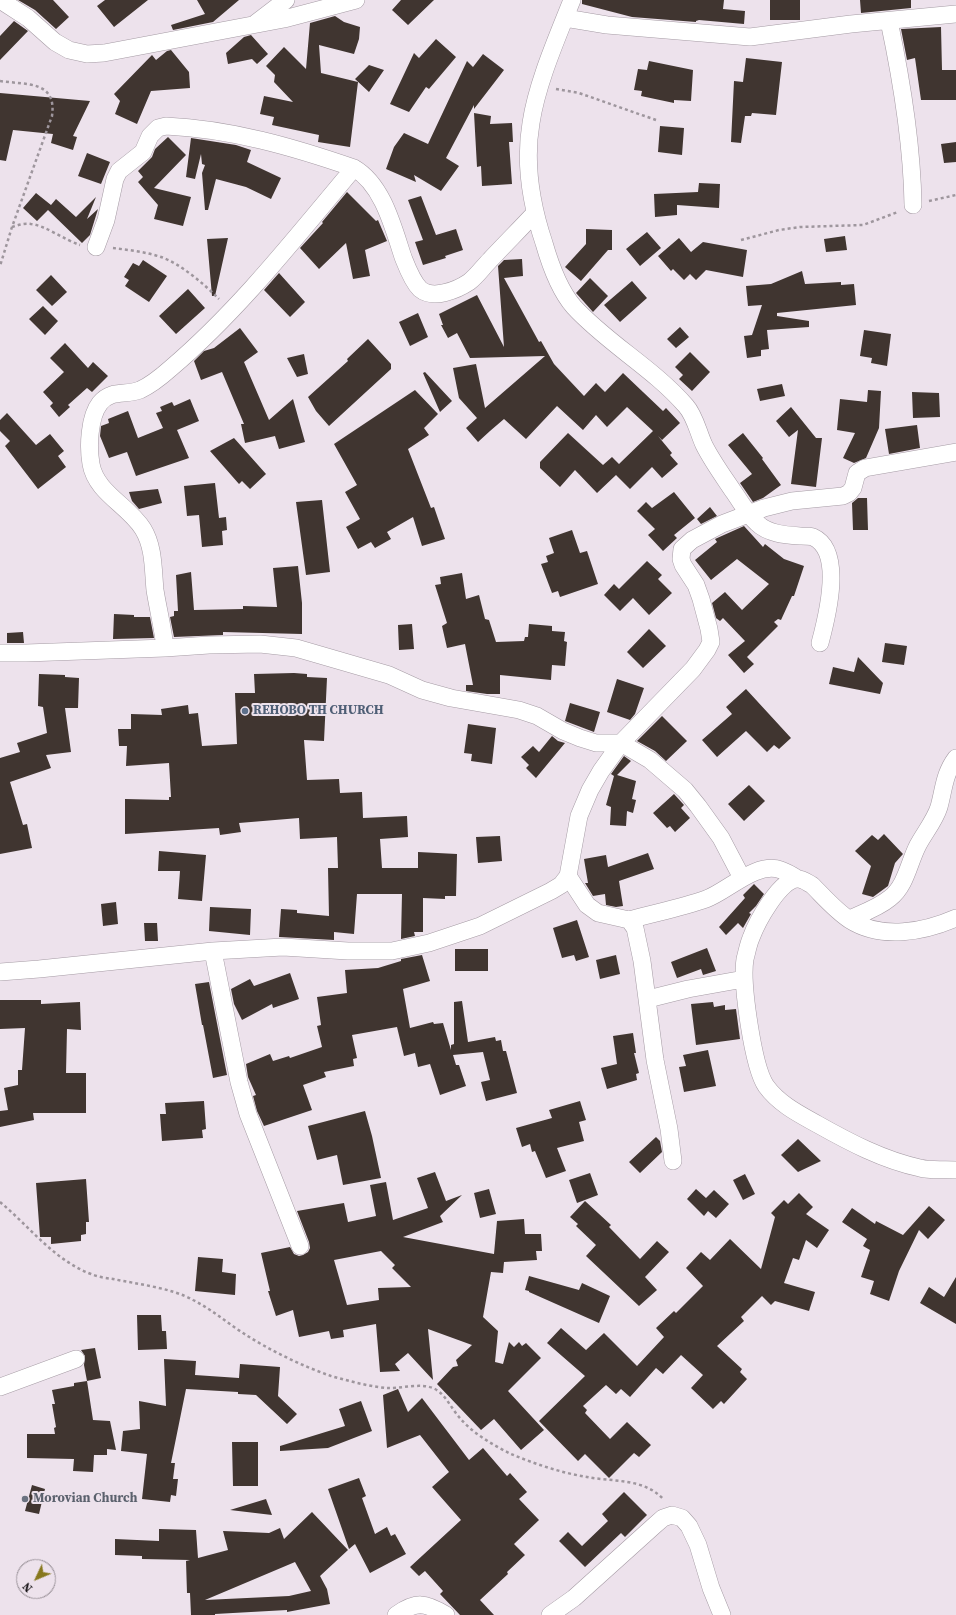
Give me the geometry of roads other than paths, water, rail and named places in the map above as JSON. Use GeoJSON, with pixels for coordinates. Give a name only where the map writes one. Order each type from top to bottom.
{"type":"FeatureCollection","features":[{"type":"Feature","properties":{"kind":"street"},"geometry":{"type":"LineString","coordinates":[[0,0],[28,18],[55,42],[69,50],[87,54],[104,53],[284,19],[356,0]]}},
{"type":"Feature","properties":{"kind":"street"},"geometry":{"type":"LineString","coordinates":[[254,25],[286,0]]}},
{"type":"Feature","properties":{"kind":"street"},"geometry":{"type":"LineString","coordinates":[[572,0],[539,89],[531,123],[528,153],[534,214],[554,274],[572,305],[601,334],[663,384],[687,407],[713,461],[758,525],[770,532],[784,535],[812,536],[825,547],[830,560],[831,576],[827,615],[820,643]]}},
{"type":"Feature","properties":{"kind":"street"},"geometry":{"type":"LineString","coordinates":[[565,18],[607,25],[750,37],[956,14]]}},
{"type":"Feature","properties":{"kind":"street"},"geometry":{"type":"LineString","coordinates":[[889,21],[899,67],[911,154],[913,205]]}},
{"type":"Feature","properties":{"kind":"street"},"geometry":{"type":"LineString","coordinates":[[96,247],[106,220],[115,179],[119,171],[142,152],[150,136],[162,126],[180,126],[235,134],[298,150],[354,168],[362,173],[375,188],[388,216],[407,268],[420,289],[427,293],[442,293],[454,289],[469,281],[534,214]]}},
{"type":"Feature","properties":{"kind":"street"},"geometry":{"type":"LineString","coordinates":[[165,648],[155,589],[152,556],[147,538],[136,520],[107,493],[96,478],[91,466],[89,452],[93,418],[100,404],[110,395],[138,391],[145,388],[164,374],[192,349],[231,310],[311,221],[354,168]]}},
{"type":"Feature","properties":{"kind":"street"},"geometry":{"type":"LineString","coordinates":[[0,972],[213,950],[283,947],[348,951],[392,951],[430,943],[480,926],[551,891],[561,884],[568,876],[580,816],[590,790],[598,777],[621,743],[693,669],[711,642],[702,599],[696,586],[683,566],[681,559],[682,548],[692,540],[722,524],[777,504],[843,496],[853,488],[857,473],[865,468],[956,452]]}},
{"type":"Feature","properties":{"kind":"street"},"geometry":{"type":"LineString","coordinates":[[0,653],[260,644],[296,648],[390,675],[422,690],[451,698],[520,710],[537,716],[563,731],[580,738],[596,743],[621,743],[650,760],[685,790],[698,806],[721,838],[742,878]]}},
{"type":"Feature","properties":{"kind":"street"},"geometry":{"type":"LineString","coordinates":[[849,919],[877,907],[890,898],[897,890],[904,878],[918,845],[938,809],[946,774],[956,758]]}},
{"type":"Feature","properties":{"kind":"street"},"geometry":{"type":"LineString","coordinates":[[568,876],[587,904],[598,913],[629,920],[706,899],[724,890],[742,878],[763,870],[772,869],[780,869],[812,885],[849,919],[862,927],[880,931],[898,932],[925,928],[956,918]]}},
{"type":"Feature","properties":{"kind":"street"},"geometry":{"type":"LineString","coordinates":[[798,878],[784,886],[761,917],[750,939],[745,960],[744,979],[752,1040],[758,1067],[766,1086],[779,1100],[798,1113],[835,1134],[898,1162],[921,1168],[956,1170]]}},
{"type":"Feature","properties":{"kind":"street"},"geometry":{"type":"LineString","coordinates":[[629,920],[635,928],[638,938],[648,999],[655,1060],[669,1129],[673,1161]]}},
{"type":"Feature","properties":{"kind":"street"},"geometry":{"type":"LineString","coordinates":[[213,950],[239,1082],[248,1114],[300,1246]]}},
{"type":"Feature","properties":{"kind":"street"},"geometry":{"type":"LineString","coordinates":[[648,999],[688,989],[744,979]]}},
{"type":"Feature","properties":{"kind":"street"},"geometry":{"type":"LineString","coordinates":[[0,1387],[76,1359]]}},
{"type":"Feature","properties":{"kind":"street"},"geometry":{"type":"LineString","coordinates":[[550,1615],[574,1598],[663,1518],[672,1515],[682,1518],[689,1526],[698,1545],[711,1588],[722,1615]]}},
{"type":"Feature","properties":{"kind":"street"},"geometry":{"type":"LineString","coordinates":[[396,1615],[413,1605],[422,1604],[430,1606],[446,1615]]}},
{"type":"Feature","properties":{"kind":"place","name":"REHOBO TH CHURCH"},"geometry":{"type":"Point","coordinates":[245,711]}},
{"type":"Feature","properties":{"kind":"place","name":"Morovian Church"},"geometry":{"type":"Point","coordinates":[25,1499]}}]}
